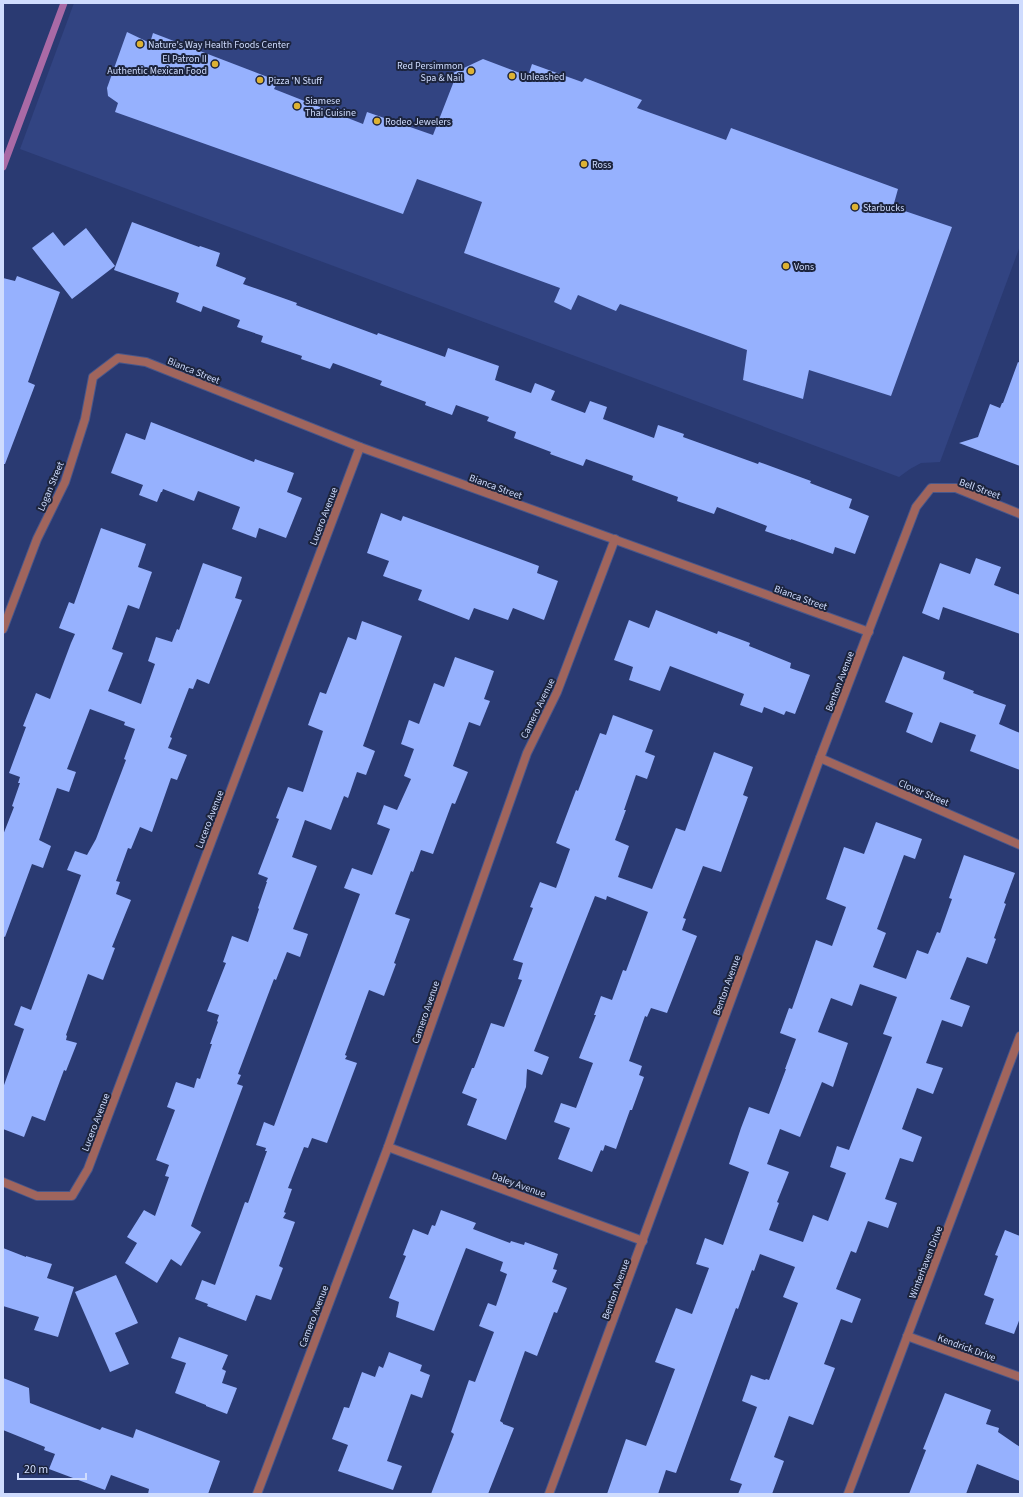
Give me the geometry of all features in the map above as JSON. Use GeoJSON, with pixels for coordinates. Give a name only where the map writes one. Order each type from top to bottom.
{"type":"FeatureCollection","features":[{"type":"Feature","properties":{"kind":"street","name":"Bianca Street"},"geometry":{"type":"LineString","coordinates":[[118,358],[146,362],[360,447],[869,632]]}},
{"type":"Feature","properties":{"kind":"street","name":"Logan Street"},"geometry":{"type":"LineString","coordinates":[[3,629],[37,539],[65,482],[85,419],[93,377],[118,358]]}},
{"type":"Feature","properties":{"kind":"street","name":"Lucero Avenue"},"geometry":{"type":"LineString","coordinates":[[3,1182],[37,1196],[72,1196],[88,1169],[360,447]]}},
{"type":"Feature","properties":{"kind":"street","name":"Bell Street"},"geometry":{"type":"LineString","coordinates":[[931,488],[956,488],[1020,514]]}},
{"type":"Feature","properties":{"kind":"street","name":"Benton Avenue"},"geometry":{"type":"LineString","coordinates":[[549,1494],[820,758],[916,507],[931,488]]}},
{"type":"Feature","properties":{"kind":"street","name":"Camero Avenue"},"geometry":{"type":"LineString","coordinates":[[257,1494],[388,1147],[527,753],[557,692],[615,539]]}},
{"type":"Feature","properties":{"kind":"street","name":"Clover Street"},"geometry":{"type":"LineString","coordinates":[[820,758],[1020,845]]}},
{"type":"Feature","properties":{"kind":"street","name":"Winterhaven Drive"},"geometry":{"type":"LineString","coordinates":[[848,1494],[1020,1036]]}},
{"type":"Feature","properties":{"kind":"street","name":"Daley Avenue"},"geometry":{"type":"LineString","coordinates":[[388,1147],[643,1241]]}},
{"type":"Feature","properties":{"kind":"street","name":"Kendrick Drive"},"geometry":{"type":"LineString","coordinates":[[908,1336],[1020,1377]]}},
{"type":"Feature","properties":{"kind":"shaded area"},"geometry":{"type":"Polygon","coordinates":[[[74,3],[1020,3],[1020,246],[940,462],[921,463],[899,477],[20,149],[74,3]]]}},
{"type":"Feature","properties":{"kind":"building"},"geometry":{"type":"Polygon","coordinates":[[[127,32],[150,43],[153,33],[278,81],[274,89],[363,124],[367,112],[433,135],[454,81],[451,74],[483,59],[528,76],[532,64],[582,82],[585,78],[642,100],[637,108],[726,140],[731,128],[898,189],[893,207],[952,227],[891,396],[809,370],[803,399],[743,380],[747,350],[620,304],[616,311],[578,295],[571,310],[554,302],[560,288],[464,253],[482,202],[417,179],[403,214],[115,112],[118,103],[108,96],[107,88],[127,32]]]}},
{"type":"Feature","properties":{"kind":"building"},"geometry":{"type":"Polygon","coordinates":[[[132,222],[199,247],[200,246],[220,253],[216,266],[246,278],[243,284],[297,303],[296,305],[377,335],[378,333],[445,357],[448,348],[499,366],[495,380],[531,393],[535,383],[555,391],[551,400],[585,413],[590,401],[607,407],[603,419],[654,438],[658,425],[684,434],[683,437],[811,481],[810,483],[852,499],[849,508],[869,516],[855,554],[835,547],[833,554],[765,531],[767,526],[717,507],[714,514],[677,501],[678,497],[632,480],[633,476],[586,459],[583,466],[550,454],[551,452],[514,438],[516,432],[487,421],[489,417],[456,405],[452,415],[425,405],[426,402],[380,385],[382,381],[333,363],[330,369],[301,359],[302,356],[261,342],[263,336],[237,327],[240,320],[203,306],[201,312],[176,302],[179,293],[114,270],[132,222]]]}},
{"type":"Feature","properties":{"kind":"building"},"geometry":{"type":"Polygon","coordinates":[[[86,228],[115,266],[72,299],[32,248],[53,232],[64,246],[86,228]]]}},
{"type":"Feature","properties":{"kind":"building"},"geometry":{"type":"Polygon","coordinates":[[[17,276],[60,292],[28,382],[35,385],[5,464],[3,464],[3,278],[15,281],[17,276]]]}},
{"type":"Feature","properties":{"kind":"building"},"geometry":{"type":"Polygon","coordinates":[[[1018,362],[1020,363],[1020,466],[959,443],[978,437],[990,404],[1000,408],[1018,362]]]}},
{"type":"Feature","properties":{"kind":"building"},"geometry":{"type":"Polygon","coordinates":[[[151,422],[254,462],[255,459],[294,473],[287,492],[302,498],[286,538],[259,528],[256,538],[232,529],[240,507],[198,491],[194,501],[163,489],[157,502],[139,495],[143,485],[111,473],[126,433],[145,440],[151,422]]]}},
{"type":"Feature","properties":{"kind":"building"},"geometry":{"type":"Polygon","coordinates":[[[381,513],[401,521],[403,516],[539,566],[537,573],[558,581],[544,620],[513,608],[508,620],[474,608],[469,620],[418,600],[422,590],[383,576],[389,561],[367,553],[381,513]]]}},
{"type":"Feature","properties":{"kind":"building"},"geometry":{"type":"Polygon","coordinates":[[[101,528],[146,544],[138,567],[152,572],[139,609],[128,605],[112,649],[123,653],[108,691],[141,704],[155,664],[148,661],[156,637],[172,642],[177,629],[179,630],[203,563],[242,577],[235,598],[242,600],[209,684],[197,679],[193,689],[189,688],[170,737],[172,738],[168,748],[187,755],[177,780],[171,778],[152,832],[140,827],[131,849],[128,848],[116,881],[120,882],[116,894],[131,900],[112,947],[115,948],[103,980],[88,974],[66,1035],[66,1040],[77,1043],[66,1071],[64,1070],[45,1121],[32,1116],[24,1137],[3,1129],[3,1088],[24,1029],[14,1025],[21,1006],[31,1010],[81,875],[67,870],[75,851],[87,855],[96,839],[126,760],[124,759],[135,729],[124,725],[125,722],[90,709],[67,769],[76,772],[69,792],[57,788],[39,840],[51,846],[43,868],[32,864],[5,937],[3,936],[3,835],[14,807],[12,806],[20,783],[18,783],[20,777],[9,773],[26,727],[23,726],[36,693],[50,699],[75,634],[59,628],[69,602],[74,604],[101,528]]]}},
{"type":"Feature","properties":{"kind":"building"},"geometry":{"type":"Polygon","coordinates":[[[976,558],[1001,567],[994,585],[1020,595],[1020,634],[943,607],[939,620],[922,613],[940,563],[970,574],[976,558]]]}},
{"type":"Feature","properties":{"kind":"building"},"geometry":{"type":"Polygon","coordinates":[[[656,610],[717,634],[718,631],[750,643],[749,646],[791,663],[790,668],[810,675],[795,714],[786,711],[784,715],[764,707],[762,713],[740,705],[744,694],[670,666],[660,691],[629,680],[633,667],[614,660],[629,620],[649,628],[656,610]]]}},
{"type":"Feature","properties":{"kind":"building"},"geometry":{"type":"Polygon","coordinates":[[[362,621],[402,636],[363,746],[375,751],[366,775],[357,772],[348,798],[344,796],[331,830],[305,820],[292,857],[317,866],[293,929],[308,934],[300,957],[287,952],[276,980],[274,979],[238,1074],[241,1075],[237,1084],[243,1086],[191,1226],[201,1232],[181,1266],[171,1259],[157,1283],[125,1263],[137,1243],[127,1237],[144,1210],[155,1216],[169,1177],[165,1176],[169,1165],[156,1160],[175,1110],[167,1107],[176,1082],[194,1088],[197,1078],[200,1079],[212,1044],[210,1044],[219,1015],[207,1011],[226,963],[223,962],[232,936],[248,942],[268,878],[258,874],[279,819],[276,818],[288,787],[303,792],[323,731],[308,725],[320,692],[326,694],[348,637],[356,640],[362,621]]]}},
{"type":"Feature","properties":{"kind":"building"},"geometry":{"type":"Polygon","coordinates":[[[903,656],[945,672],[943,679],[974,691],[973,693],[1006,705],[999,724],[1020,733],[1020,770],[970,751],[976,735],[940,722],[932,743],[906,732],[913,713],[885,702],[903,656]]]}},
{"type":"Feature","properties":{"kind":"building"},"geometry":{"type":"Polygon","coordinates":[[[455,657],[494,671],[484,699],[490,701],[480,726],[469,722],[453,766],[468,772],[455,804],[452,803],[433,854],[421,850],[413,872],[411,871],[395,914],[410,919],[394,963],[396,964],[384,996],[369,990],[345,1055],[347,1056],[345,1059],[357,1063],[327,1143],[312,1138],[308,1148],[304,1147],[288,1188],[292,1189],[284,1212],[286,1213],[283,1218],[295,1222],[279,1266],[283,1268],[271,1300],[256,1295],[246,1321],[207,1306],[208,1304],[195,1299],[202,1280],[215,1285],[245,1202],[248,1203],[267,1151],[265,1151],[266,1148],[256,1145],[264,1122],[274,1126],[360,894],[344,888],[352,868],[372,875],[390,829],[377,824],[384,805],[397,810],[411,779],[404,776],[414,749],[401,744],[409,720],[419,724],[434,683],[444,687],[455,657]]]}},
{"type":"Feature","properties":{"kind":"building"},"geometry":{"type":"Polygon","coordinates":[[[613,715],[653,730],[645,752],[655,756],[647,779],[636,775],[624,810],[626,810],[615,840],[629,846],[618,877],[652,889],[676,828],[685,831],[714,752],[753,767],[743,795],[748,797],[721,872],[703,866],[683,918],[686,919],[682,930],[697,936],[667,1013],[651,1008],[647,1017],[645,1016],[629,1061],[642,1066],[639,1075],[644,1077],[632,1110],[630,1110],[616,1149],[605,1145],[603,1151],[601,1150],[592,1172],[558,1159],[570,1128],[554,1122],[561,1103],[576,1108],[593,1063],[579,1058],[596,1015],[594,1015],[601,996],[612,1000],[623,970],[626,971],[648,912],[607,896],[606,900],[595,896],[534,1051],[549,1057],[542,1075],[527,1069],[526,1087],[506,1140],[467,1125],[477,1099],[462,1093],[472,1068],[474,1068],[491,1023],[504,1027],[522,980],[518,979],[523,963],[513,960],[533,908],[530,907],[540,882],[556,888],[570,849],[556,843],[600,733],[606,735],[613,715]]]}},
{"type":"Feature","properties":{"kind":"building"},"geometry":{"type":"Polygon","coordinates":[[[876,822],[922,839],[915,859],[904,855],[877,929],[886,933],[873,967],[906,979],[917,950],[928,954],[937,932],[940,933],[952,899],[949,898],[964,855],[1015,873],[1004,903],[1006,904],[987,964],[967,957],[950,999],[970,1006],[962,1027],[942,1020],[926,1063],[943,1068],[933,1094],[917,1088],[902,1129],[922,1137],[913,1162],[900,1158],[885,1199],[897,1203],[888,1228],[868,1221],[856,1253],[851,1251],[836,1289],[861,1299],[852,1323],[841,1319],[824,1364],[835,1368],[813,1425],[789,1416],[774,1457],[784,1461],[772,1494],[738,1494],[742,1484],[730,1480],[757,1407],[742,1401],[751,1375],[769,1380],[798,1303],[783,1297],[795,1267],[760,1254],[754,1271],[752,1270],[738,1309],[736,1308],[676,1473],[666,1470],[658,1494],[607,1494],[626,1439],[646,1446],[675,1369],[655,1362],[676,1308],[692,1314],[709,1268],[696,1264],[705,1238],[723,1245],[749,1172],[729,1164],[741,1128],[749,1107],[769,1114],[796,1039],[780,1033],[789,1008],[792,1009],[816,940],[832,946],[846,907],[826,899],[844,847],[864,854],[876,822]],[[860,984],[852,1006],[831,998],[818,1032],[848,1043],[833,1087],[822,1082],[800,1137],[780,1129],[767,1164],[789,1172],[777,1202],[779,1203],[769,1230],[803,1242],[813,1215],[828,1221],[846,1173],[830,1167],[837,1146],[849,1150],[892,1037],[883,1034],[897,997],[860,984]]]}},
{"type":"Feature","properties":{"kind":"building"},"geometry":{"type":"Polygon","coordinates":[[[441,1210],[476,1223],[473,1229],[510,1243],[511,1241],[524,1245],[525,1242],[558,1254],[553,1269],[557,1270],[552,1282],[567,1288],[557,1313],[554,1312],[537,1356],[525,1351],[500,1421],[503,1424],[514,1428],[488,1494],[431,1494],[454,1434],[451,1432],[469,1380],[475,1382],[494,1332],[479,1326],[488,1303],[496,1306],[507,1274],[500,1271],[503,1262],[466,1248],[434,1331],[396,1317],[399,1302],[389,1298],[406,1256],[403,1255],[413,1229],[428,1235],[432,1225],[435,1226],[441,1210]]]}},
{"type":"Feature","properties":{"kind":"building"},"geometry":{"type":"Polygon","coordinates":[[[1005,1230],[1020,1236],[1020,1318],[1014,1334],[985,1324],[994,1299],[984,1295],[998,1256],[995,1255],[1005,1230]]]}},
{"type":"Feature","properties":{"kind":"building"},"geometry":{"type":"Polygon","coordinates":[[[3,1248],[26,1257],[52,1264],[47,1278],[74,1287],[58,1337],[34,1330],[39,1317],[3,1306],[3,1248]]]}},
{"type":"Feature","properties":{"kind":"building"},"geometry":{"type":"Polygon","coordinates":[[[116,1275],[138,1323],[115,1333],[129,1364],[110,1372],[75,1292],[116,1275]]]}},
{"type":"Feature","properties":{"kind":"building"},"geometry":{"type":"Polygon","coordinates":[[[179,1337],[228,1355],[222,1369],[226,1371],[222,1383],[237,1388],[227,1414],[175,1393],[186,1363],[171,1358],[179,1337]]]}},
{"type":"Feature","properties":{"kind":"building"},"geometry":{"type":"Polygon","coordinates":[[[389,1352],[422,1365],[420,1371],[430,1375],[422,1398],[411,1394],[387,1461],[402,1466],[393,1490],[338,1471],[348,1445],[332,1439],[344,1407],[349,1408],[362,1372],[375,1377],[379,1366],[383,1368],[389,1352]]]}},
{"type":"Feature","properties":{"kind":"building"},"geometry":{"type":"Polygon","coordinates":[[[3,1378],[29,1388],[30,1403],[100,1430],[102,1427],[133,1438],[136,1429],[220,1461],[208,1494],[148,1494],[149,1489],[111,1475],[105,1490],[49,1469],[55,1454],[44,1450],[45,1447],[3,1430],[3,1378]]]}},
{"type":"Feature","properties":{"kind":"building"},"geometry":{"type":"Polygon","coordinates":[[[945,1393],[991,1410],[986,1424],[999,1428],[998,1432],[1020,1447],[1020,1481],[977,1464],[966,1494],[909,1494],[926,1450],[923,1449],[945,1393]]]}},
{"type":"Feature","properties":{"kind":"waterway"},"geometry":{"type":"LineString","coordinates":[[3,167],[64,3]]}},
{"type":"Feature","properties":{"kind":"place","name":"Nature's Way Health Foods Center"},"geometry":{"type":"Point","coordinates":[140,44]}},
{"type":"Feature","properties":{"kind":"place","name":"El Patron II Authentic Mexican Food"},"geometry":{"type":"Point","coordinates":[215,64]}},
{"type":"Feature","properties":{"kind":"place","name":"Red Persimmon Spa & Nail"},"geometry":{"type":"Point","coordinates":[471,71]}},
{"type":"Feature","properties":{"kind":"place","name":"Unleashed"},"geometry":{"type":"Point","coordinates":[512,76]}},
{"type":"Feature","properties":{"kind":"place","name":"Pizza 'N Stuff"},"geometry":{"type":"Point","coordinates":[260,80]}},
{"type":"Feature","properties":{"kind":"place","name":"Siamese Thai Cuisine"},"geometry":{"type":"Point","coordinates":[297,106]}},
{"type":"Feature","properties":{"kind":"place","name":"Rodeo Jewelers"},"geometry":{"type":"Point","coordinates":[377,121]}},
{"type":"Feature","properties":{"kind":"place","name":"Ross"},"geometry":{"type":"Point","coordinates":[584,164]}},
{"type":"Feature","properties":{"kind":"place","name":"Starbucks"},"geometry":{"type":"Point","coordinates":[855,207]}},
{"type":"Feature","properties":{"kind":"place","name":"Vons"},"geometry":{"type":"Point","coordinates":[786,266]}}]}
